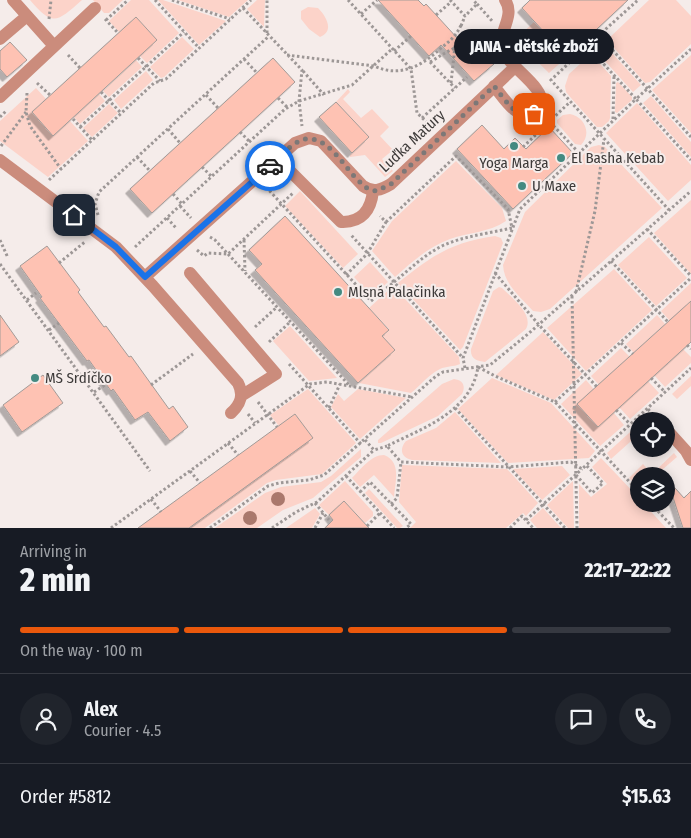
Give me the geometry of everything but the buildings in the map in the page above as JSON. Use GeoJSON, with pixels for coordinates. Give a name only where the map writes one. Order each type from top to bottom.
{"type":"FeatureCollection","features":[{"type":"Feature","properties":{"kind":"street"},"geometry":{"type":"LineString","coordinates":[[13,0],[54,46]]}},
{"type":"Feature","properties":{"kind":"street"},"geometry":{"type":"LineString","coordinates":[[494,86],[520,114],[527,116],[537,112],[542,102],[540,93],[515,67],[501,47],[510,12],[509,5],[505,0]]}},
{"type":"Feature","properties":{"kind":"street"},"geometry":{"type":"LineString","coordinates":[[0,97],[95,8]]}},
{"type":"Feature","properties":{"kind":"street"},"geometry":{"type":"LineString","coordinates":[[0,39],[27,16]]}},
{"type":"Feature","properties":{"kind":"street","name":"Luďka Matury"},"geometry":{"type":"LineString","coordinates":[[304,139],[314,138],[321,141],[363,186],[374,191],[382,189],[391,184],[515,67]]}},
{"type":"Feature","properties":{"kind":"street"},"geometry":{"type":"LineString","coordinates":[[145,277],[295,143],[304,139]]}},
{"type":"Feature","properties":{"kind":"street"},"geometry":{"type":"LineString","coordinates":[[278,158],[338,221],[344,223],[359,218],[371,206],[374,191]]}},
{"type":"Feature","properties":{"kind":"street"},"geometry":{"type":"LineString","coordinates":[[0,160],[99,233],[126,256],[233,376],[245,394]]}},
{"type":"Feature","properties":{"kind":"street"},"geometry":{"type":"LineString","coordinates":[[190,272],[276,374],[245,394],[240,404],[231,413]]}},
{"type":"Feature","properties":{"kind":"street"},"geometry":{"type":"LineString","coordinates":[[675,439],[691,460]]}},
{"type":"Feature","properties":{"kind":"path"},"geometry":{"type":"LineString","coordinates":[[51,0],[48,20],[57,22]]}},
{"type":"Feature","properties":{"kind":"path"},"geometry":{"type":"LineString","coordinates":[[118,33],[106,20],[128,0]]}},
{"type":"Feature","properties":{"kind":"path"},"geometry":{"type":"LineString","coordinates":[[155,0],[199,48]]}},
{"type":"Feature","properties":{"kind":"path"},"geometry":{"type":"LineString","coordinates":[[172,0],[230,19]]}},
{"type":"Feature","properties":{"kind":"path"},"geometry":{"type":"LineString","coordinates":[[48,181],[154,83],[166,79],[251,0]]}},
{"type":"Feature","properties":{"kind":"path"},"geometry":{"type":"LineString","coordinates":[[99,218],[95,204],[99,192],[268,35],[268,0]]}},
{"type":"Feature","properties":{"kind":"path"},"geometry":{"type":"LineString","coordinates":[[348,0],[410,69],[417,113],[441,137]]}},
{"type":"Feature","properties":{"kind":"path"},"geometry":{"type":"LineString","coordinates":[[361,14],[376,0]]}},
{"type":"Feature","properties":{"kind":"path"},"geometry":{"type":"LineString","coordinates":[[429,61],[457,34],[465,16],[477,4],[473,0]]}},
{"type":"Feature","properties":{"kind":"path"},"geometry":{"type":"LineString","coordinates":[[551,80],[638,0]]}},
{"type":"Feature","properties":{"kind":"path"},"geometry":{"type":"LineString","coordinates":[[436,15],[451,1],[465,16]]}},
{"type":"Feature","properties":{"kind":"path"},"geometry":{"type":"LineString","coordinates":[[242,8],[324,95]]}},
{"type":"Feature","properties":{"kind":"path"},"geometry":{"type":"LineString","coordinates":[[451,83],[455,46],[461,25]]}},
{"type":"Feature","properties":{"kind":"path"},"geometry":{"type":"LineString","coordinates":[[80,127],[184,32]]}},
{"type":"Feature","properties":{"kind":"path"},"geometry":{"type":"LineString","coordinates":[[599,35],[691,137]]}},
{"type":"Feature","properties":{"kind":"path"},"geometry":{"type":"LineString","coordinates":[[126,256],[287,108],[299,101],[352,85],[411,36]]}},
{"type":"Feature","properties":{"kind":"path"},"geometry":{"type":"LineString","coordinates":[[287,55],[374,66],[383,70],[394,71],[410,69],[429,61],[455,46],[464,43],[481,42]]}},
{"type":"Feature","properties":{"kind":"path"},"geometry":{"type":"LineString","coordinates":[[587,46],[691,160]]}},
{"type":"Feature","properties":{"kind":"path"},"geometry":{"type":"LineString","coordinates":[[465,368],[464,358],[520,209],[691,48]]}},
{"type":"Feature","properties":{"kind":"path"},"geometry":{"type":"LineString","coordinates":[[68,55],[80,68]]}},
{"type":"Feature","properties":{"kind":"path"},"geometry":{"type":"LineString","coordinates":[[138,58],[160,81]]}},
{"type":"Feature","properties":{"kind":"path"},"geometry":{"type":"LineString","coordinates":[[244,59],[256,73]]}},
{"type":"Feature","properties":{"kind":"path"},"geometry":{"type":"LineString","coordinates":[[429,61],[455,88]]}},
{"type":"Feature","properties":{"kind":"path"},"geometry":{"type":"LineString","coordinates":[[302,70],[299,101],[304,139]]}},
{"type":"Feature","properties":{"kind":"path"},"geometry":{"type":"LineString","coordinates":[[613,120],[614,75]]}},
{"type":"Feature","properties":{"kind":"path"},"geometry":{"type":"LineString","coordinates":[[422,118],[467,77]]}},
{"type":"Feature","properties":{"kind":"path"},"geometry":{"type":"LineString","coordinates":[[37,83],[50,95]]}},
{"type":"Feature","properties":{"kind":"path"},"geometry":{"type":"LineString","coordinates":[[26,92],[26,112],[30,126],[61,169]]}},
{"type":"Feature","properties":{"kind":"path"},"geometry":{"type":"LineString","coordinates":[[101,92],[122,113]]}},
{"type":"Feature","properties":{"kind":"path"},"geometry":{"type":"LineString","coordinates":[[206,94],[218,108]]}},
{"type":"Feature","properties":{"kind":"path"},"geometry":{"type":"LineString","coordinates":[[278,98],[287,108]]}},
{"type":"Feature","properties":{"kind":"path"},"geometry":{"type":"LineString","coordinates":[[523,146],[570,102]]}},
{"type":"Feature","properties":{"kind":"path"},"geometry":{"type":"LineString","coordinates":[[1,146],[26,112]]}},
{"type":"Feature","properties":{"kind":"path"},"geometry":{"type":"LineString","coordinates":[[72,119],[92,140]]}},
{"type":"Feature","properties":{"kind":"path"},"geometry":{"type":"LineString","coordinates":[[550,122],[579,153]]}},
{"type":"Feature","properties":{"kind":"path"},"geometry":{"type":"LineString","coordinates":[[168,129],[180,143]]}},
{"type":"Feature","properties":{"kind":"path"},"geometry":{"type":"LineString","coordinates":[[240,132],[250,142]]}},
{"type":"Feature","properties":{"kind":"path"},"geometry":{"type":"LineString","coordinates":[[600,133],[670,210]]}},
{"type":"Feature","properties":{"kind":"path"},"geometry":{"type":"LineString","coordinates":[[576,292],[595,211],[604,138]]}},
{"type":"Feature","properties":{"kind":"path"},"geometry":{"type":"LineString","coordinates":[[346,275],[367,254],[386,222],[456,156],[508,209],[512,228]]}},
{"type":"Feature","properties":{"kind":"path"},"geometry":{"type":"LineString","coordinates":[[137,157],[150,171]]}},
{"type":"Feature","properties":{"kind":"path"},"geometry":{"type":"LineString","coordinates":[[202,167],[212,177]]}},
{"type":"Feature","properties":{"kind":"path"},"geometry":{"type":"LineString","coordinates":[[257,177],[371,301],[422,258],[444,246],[468,238],[512,228]]}},
{"type":"Feature","properties":{"kind":"path"},"geometry":{"type":"LineString","coordinates":[[483,184],[486,180]]}},
{"type":"Feature","properties":{"kind":"path"},"geometry":{"type":"LineString","coordinates":[[542,181],[546,184]]}},
{"type":"Feature","properties":{"kind":"path"},"geometry":{"type":"LineString","coordinates":[[187,239],[204,256],[208,253],[228,254],[303,184]]}},
{"type":"Feature","properties":{"kind":"path"},"geometry":{"type":"LineString","coordinates":[[210,528],[268,486],[324,476],[443,372],[490,365],[572,296],[691,191]]}},
{"type":"Feature","properties":{"kind":"path"},"geometry":{"type":"LineString","coordinates":[[173,194],[182,204]]}},
{"type":"Feature","properties":{"kind":"path"},"geometry":{"type":"LineString","coordinates":[[376,213],[386,222]]}},
{"type":"Feature","properties":{"kind":"path"},"geometry":{"type":"LineString","coordinates":[[555,402],[691,277],[647,229]]}},
{"type":"Feature","properties":{"kind":"path"},"geometry":{"type":"LineString","coordinates":[[357,230],[351,236],[464,358]]}},
{"type":"Feature","properties":{"kind":"path"},"geometry":{"type":"LineString","coordinates":[[80,237],[92,248]]}},
{"type":"Feature","properties":{"kind":"path"},"geometry":{"type":"LineString","coordinates":[[244,239],[245,272]]}},
{"type":"Feature","properties":{"kind":"path"},"geometry":{"type":"LineString","coordinates":[[0,240],[8,258]]}},
{"type":"Feature","properties":{"kind":"path"},"geometry":{"type":"LineString","coordinates":[[215,240],[349,386]]}},
{"type":"Feature","properties":{"kind":"path"},"geometry":{"type":"LineString","coordinates":[[59,262],[85,242]]}},
{"type":"Feature","properties":{"kind":"path"},"geometry":{"type":"LineString","coordinates":[[611,261],[668,322]]}},
{"type":"Feature","properties":{"kind":"path"},"geometry":{"type":"LineString","coordinates":[[0,264],[150,471]]}},
{"type":"Feature","properties":{"kind":"path"},"geometry":{"type":"LineString","coordinates":[[495,273],[597,387]]}},
{"type":"Feature","properties":{"kind":"path"},"geometry":{"type":"LineString","coordinates":[[27,300],[36,293]]}},
{"type":"Feature","properties":{"kind":"path"},"geometry":{"type":"LineString","coordinates":[[572,296],[577,528]]}},
{"type":"Feature","properties":{"kind":"path"},"geometry":{"type":"LineString","coordinates":[[255,327],[277,307]]}},
{"type":"Feature","properties":{"kind":"path"},"geometry":{"type":"LineString","coordinates":[[269,342],[290,322]]}},
{"type":"Feature","properties":{"kind":"path"},"geometry":{"type":"LineString","coordinates":[[49,330],[59,323]]}},
{"type":"Feature","properties":{"kind":"path"},"geometry":{"type":"LineString","coordinates":[[621,343],[633,354]]}},
{"type":"Feature","properties":{"kind":"path"},"geometry":{"type":"LineString","coordinates":[[687,345],[691,349]]}},
{"type":"Feature","properties":{"kind":"path"},"geometry":{"type":"LineString","coordinates":[[151,385],[193,354]]}},
{"type":"Feature","properties":{"kind":"path"},"geometry":{"type":"LineString","coordinates":[[478,367],[555,402],[630,483]]}},
{"type":"Feature","properties":{"kind":"path"},"geometry":{"type":"LineString","coordinates":[[272,528],[296,512],[315,503],[374,450],[387,446],[439,420],[455,408],[470,391],[475,382],[478,367]]}},
{"type":"Feature","properties":{"kind":"path"},"geometry":{"type":"LineString","coordinates":[[643,412],[691,368]]}},
{"type":"Feature","properties":{"kind":"path"},"geometry":{"type":"LineString","coordinates":[[652,378],[665,392]]}},
{"type":"Feature","properties":{"kind":"path"},"geometry":{"type":"LineString","coordinates":[[113,528],[310,384],[327,382],[413,397]]}},
{"type":"Feature","properties":{"kind":"path"},"geometry":{"type":"LineString","coordinates":[[329,408],[340,384]]}},
{"type":"Feature","properties":{"kind":"path"},"geometry":{"type":"LineString","coordinates":[[94,392],[105,385]]}},
{"type":"Feature","properties":{"kind":"path"},"geometry":{"type":"LineString","coordinates":[[245,394],[267,414],[277,427]]}},
{"type":"Feature","properties":{"kind":"path"},"geometry":{"type":"LineString","coordinates":[[455,408],[565,528]]}},
{"type":"Feature","properties":{"kind":"path"},"geometry":{"type":"LineString","coordinates":[[647,408],[651,412]]}},
{"type":"Feature","properties":{"kind":"path"},"geometry":{"type":"LineString","coordinates":[[526,520],[630,424],[616,410]]}},
{"type":"Feature","properties":{"kind":"path"},"geometry":{"type":"LineString","coordinates":[[365,440],[374,450]]}},
{"type":"Feature","properties":{"kind":"path"},"geometry":{"type":"LineString","coordinates":[[228,443],[238,456]]}},
{"type":"Feature","properties":{"kind":"path"},"geometry":{"type":"LineString","coordinates":[[387,446],[401,462],[508,467],[571,462],[582,469]]}},
{"type":"Feature","properties":{"kind":"path"},"geometry":{"type":"LineString","coordinates":[[391,504],[397,498],[401,462]]}},
{"type":"Feature","properties":{"kind":"path"},"geometry":{"type":"LineString","coordinates":[[576,475],[592,493],[604,483],[586,465]]}},
{"type":"Feature","properties":{"kind":"path"},"geometry":{"type":"LineString","coordinates":[[190,471],[200,483]]}},
{"type":"Feature","properties":{"kind":"path"},"geometry":{"type":"LineString","coordinates":[[346,476],[394,528]]}},
{"type":"Feature","properties":{"kind":"path"},"geometry":{"type":"LineString","coordinates":[[360,492],[370,482],[410,524],[406,528]]}},
{"type":"Feature","properties":{"kind":"path"},"geometry":{"type":"LineString","coordinates":[[151,499],[161,512]]}},
{"type":"Feature","properties":{"kind":"path"},"geometry":{"type":"LineString","coordinates":[[315,503],[329,520]]}},
{"type":"Feature","properties":{"kind":"path"},"geometry":{"type":"LineString","coordinates":[[659,512],[674,528]]}},
{"type":"Feature","properties":{"kind":"path"},"geometry":{"type":"LineString","coordinates":[[315,528],[323,513]]}},
{"type":"Feature","properties":{"kind":"path"},"geometry":{"type":"LineString","coordinates":[[367,526],[380,513]]}},
{"type":"Feature","properties":{"kind":"path"},"geometry":{"type":"LineString","coordinates":[[510,528],[522,516],[533,528]]}},
{"type":"Feature","properties":{"kind":"shaded area"},"geometry":{"type":"Polygon","coordinates":[[[30,0],[82,0],[61,17],[50,18],[44,15],[30,0]]]}},
{"type":"Feature","properties":{"kind":"shaded area"},"geometry":{"type":"Polygon","coordinates":[[[93,0],[123,0],[109,13],[104,13],[93,0]]]}},
{"type":"Feature","properties":{"kind":"shaded area"},"geometry":{"type":"Polygon","coordinates":[[[131,0],[149,0],[179,33],[147,63],[140,56],[157,40],[136,17],[119,32],[109,21],[131,0]]]}},
{"type":"Feature","properties":{"kind":"shaded area"},"geometry":{"type":"Polygon","coordinates":[[[158,0],[163,0],[226,21],[199,45],[158,0]]]}},
{"type":"Feature","properties":{"kind":"shaded area"},"geometry":{"type":"Polygon","coordinates":[[[178,0],[248,0],[229,17],[178,0]]]}},
{"type":"Feature","properties":{"kind":"shaded area"},"geometry":{"type":"Polygon","coordinates":[[[257,0],[265,0],[264,27],[247,9],[257,0]]]}},
{"type":"Feature","properties":{"kind":"shaded area"},"geometry":{"type":"Polygon","coordinates":[[[649,0],[676,0],[691,16],[691,44],[650,82],[645,83],[607,40],[649,0]]]}},
{"type":"Feature","properties":{"kind":"shaded area"},"geometry":{"type":"Polygon","coordinates":[[[308,7],[318,8],[328,23],[327,31],[320,37],[309,29],[301,19],[301,11],[308,7]]]}},
{"type":"Feature","properties":{"kind":"shaded area"},"geometry":{"type":"Polygon","coordinates":[[[534,22],[567,57],[549,73],[515,40],[534,22]]]}},
{"type":"Feature","properties":{"kind":"shaded area"},"geometry":{"type":"Polygon","coordinates":[[[182,37],[194,49],[161,78],[150,67],[182,37]]]}},
{"type":"Feature","properties":{"kind":"shaded area"},"geometry":{"type":"Polygon","coordinates":[[[612,53],[641,85],[633,92],[604,60],[612,53]]]}},
{"type":"Feature","properties":{"kind":"shaded area"},"geometry":{"type":"Polygon","coordinates":[[[591,54],[611,76],[610,118],[602,127],[597,127],[566,92],[565,86],[569,74],[591,54]]]}},
{"type":"Feature","properties":{"kind":"shaded area"},"geometry":{"type":"Polygon","coordinates":[[[691,55],[691,133],[652,90],[691,55]]]}},
{"type":"Feature","properties":{"kind":"shaded area"},"geometry":{"type":"Polygon","coordinates":[[[136,60],[142,67],[109,97],[103,91],[136,60]]]}},
{"type":"Feature","properties":{"kind":"shaded area"},"geometry":{"type":"Polygon","coordinates":[[[146,71],[153,80],[121,109],[114,100],[146,71]]]}},
{"type":"Feature","properties":{"kind":"shaded area"},"geometry":{"type":"Polygon","coordinates":[[[618,82],[632,97],[632,100],[617,113],[615,112],[616,83],[618,82]]]}},
{"type":"Feature","properties":{"kind":"shaded area"},"geometry":{"type":"Polygon","coordinates":[[[36,88],[46,99],[32,112],[53,136],[70,121],[88,141],[48,177],[0,141],[0,121],[36,88]]]}},
{"type":"Feature","properties":{"kind":"shaded area"},"geometry":{"type":"Polygon","coordinates":[[[348,89],[350,92],[343,99],[361,118],[372,109],[389,127],[380,136],[393,150],[382,159],[393,171],[385,177],[365,155],[350,157],[369,137],[336,102],[348,89]]]}},
{"type":"Feature","properties":{"kind":"shaded area"},"geometry":{"type":"Polygon","coordinates":[[[99,94],[105,101],[80,124],[74,117],[99,94]]]}},
{"type":"Feature","properties":{"kind":"shaded area"},"geometry":{"type":"Polygon","coordinates":[[[651,96],[691,142],[691,157],[643,103],[651,96]]]}},
{"type":"Feature","properties":{"kind":"shaded area"},"geometry":{"type":"Polygon","coordinates":[[[637,103],[691,165],[691,180],[668,201],[606,133],[637,103]]]}},
{"type":"Feature","properties":{"kind":"shaded area"},"geometry":{"type":"Polygon","coordinates":[[[109,104],[118,113],[92,137],[83,128],[109,104]]]}},
{"type":"Feature","properties":{"kind":"shaded area"},"geometry":{"type":"Polygon","coordinates":[[[570,114],[580,119],[585,126],[586,136],[581,145],[575,144],[557,123],[557,120],[563,115],[570,114]]]}},
{"type":"Feature","properties":{"kind":"shaded area"},"geometry":{"type":"Polygon","coordinates":[[[599,145],[605,147],[662,208],[550,309],[541,312],[533,311],[518,296],[506,279],[503,265],[525,212],[591,147],[599,145]]]}},
{"type":"Feature","properties":{"kind":"shaded area"},"geometry":{"type":"Polygon","coordinates":[[[456,161],[502,208],[506,221],[492,228],[442,242],[421,255],[395,277],[372,251],[392,221],[456,161]]]}},
{"type":"Feature","properties":{"kind":"shaded area"},"geometry":{"type":"Polygon","coordinates":[[[300,191],[358,254],[343,268],[285,206],[300,191]]]}},
{"type":"Feature","properties":{"kind":"shaded area"},"geometry":{"type":"Polygon","coordinates":[[[691,200],[691,274],[654,233],[691,200]]]}},
{"type":"Feature","properties":{"kind":"shaded area"},"geometry":{"type":"Polygon","coordinates":[[[495,236],[501,238],[503,243],[463,347],[460,350],[398,283],[421,265],[454,246],[495,236]]]}},
{"type":"Feature","properties":{"kind":"shaded area"},"geometry":{"type":"Polygon","coordinates":[[[649,237],[687,278],[656,306],[618,265],[649,237]]]}},
{"type":"Feature","properties":{"kind":"shaded area"},"geometry":{"type":"Polygon","coordinates":[[[370,262],[388,282],[372,297],[354,277],[370,262]]]}},
{"type":"Feature","properties":{"kind":"shaded area"},"geometry":{"type":"Polygon","coordinates":[[[614,269],[652,310],[586,371],[547,328],[614,269]]]}},
{"type":"Feature","properties":{"kind":"shaded area"},"geometry":{"type":"Polygon","coordinates":[[[691,283],[691,301],[670,321],[661,311],[691,283]]]}},
{"type":"Feature","properties":{"kind":"shaded area"},"geometry":{"type":"Polygon","coordinates":[[[393,286],[459,357],[460,364],[436,371],[411,393],[359,383],[394,350],[382,336],[389,329],[369,308],[393,286]]]}},
{"type":"Feature","properties":{"kind":"shaded area"},"geometry":{"type":"Polygon","coordinates":[[[499,287],[521,307],[525,312],[528,323],[526,329],[485,362],[479,361],[473,357],[471,349],[493,291],[499,287]]]}},
{"type":"Feature","properties":{"kind":"shaded area"},"geometry":{"type":"Polygon","coordinates":[[[657,315],[665,324],[634,353],[626,344],[657,315]]]}},
{"type":"Feature","properties":{"kind":"shaded area"},"geometry":{"type":"Polygon","coordinates":[[[290,326],[337,378],[309,381],[273,341],[290,326]]]}},
{"type":"Feature","properties":{"kind":"shaded area"},"geometry":{"type":"Polygon","coordinates":[[[543,332],[582,374],[554,400],[496,375],[543,332]]]}},
{"type":"Feature","properties":{"kind":"shaded area"},"geometry":{"type":"Polygon","coordinates":[[[621,348],[630,357],[599,385],[591,376],[621,348]]]}},
{"type":"Feature","properties":{"kind":"shaded area"},"geometry":{"type":"Polygon","coordinates":[[[683,349],[691,357],[691,363],[665,387],[654,375],[683,349]]]}},
{"type":"Feature","properties":{"kind":"shaded area"},"geometry":{"type":"Polygon","coordinates":[[[691,376],[691,386],[677,399],[672,394],[691,376]]]}},
{"type":"Feature","properties":{"kind":"shaded area"},"geometry":{"type":"Polygon","coordinates":[[[492,378],[551,403],[595,451],[589,458],[508,463],[458,409],[492,378]]]}},
{"type":"Feature","properties":{"kind":"shaded area"},"geometry":{"type":"Polygon","coordinates":[[[454,379],[463,384],[462,394],[438,416],[378,443],[378,440],[442,384],[454,379]]]}},
{"type":"Feature","properties":{"kind":"shaded area"},"geometry":{"type":"Polygon","coordinates":[[[586,380],[624,425],[600,446],[561,404],[586,380]]]}},
{"type":"Feature","properties":{"kind":"shaded area"},"geometry":{"type":"Polygon","coordinates":[[[648,381],[659,393],[638,412],[630,412],[630,419],[619,407],[648,381]]]}},
{"type":"Feature","properties":{"kind":"shaded area"},"geometry":{"type":"Polygon","coordinates":[[[308,389],[356,443],[322,474],[276,480],[267,483],[205,528],[189,528],[312,438],[295,414],[279,426],[270,415],[308,389]]]}},
{"type":"Feature","properties":{"kind":"shaded area"},"geometry":{"type":"Polygon","coordinates":[[[358,389],[406,398],[360,439],[331,407],[338,394],[344,401],[358,389]]]}},
{"type":"Feature","properties":{"kind":"shaded area"},"geometry":{"type":"Polygon","coordinates":[[[455,412],[501,463],[412,460],[403,455],[402,447],[406,441],[436,428],[455,412]]]}},
{"type":"Feature","properties":{"kind":"shaded area"},"geometry":{"type":"Polygon","coordinates":[[[630,432],[630,442],[611,459],[607,453],[630,432]]]}},
{"type":"Feature","properties":{"kind":"shaded area"},"geometry":{"type":"Polygon","coordinates":[[[361,449],[361,457],[313,498],[283,510],[257,528],[215,528],[265,493],[281,487],[321,482],[331,476],[361,449]]]}},
{"type":"Feature","properties":{"kind":"shaded area"},"geometry":{"type":"Polygon","coordinates":[[[675,454],[677,457],[665,467],[659,467],[670,457],[675,457],[675,454]]]}},
{"type":"Feature","properties":{"kind":"shaded area"},"geometry":{"type":"Polygon","coordinates":[[[384,455],[390,458],[395,467],[394,497],[374,475],[360,487],[352,478],[375,457],[384,455]]]}},
{"type":"Feature","properties":{"kind":"shaded area"},"geometry":{"type":"Polygon","coordinates":[[[601,458],[630,489],[630,512],[651,512],[666,528],[579,528],[579,484],[591,497],[607,484],[592,467],[601,458]]]}},
{"type":"Feature","properties":{"kind":"shaded area"},"geometry":{"type":"Polygon","coordinates":[[[402,465],[507,469],[538,503],[526,516],[523,513],[506,528],[410,528],[416,522],[399,502],[402,465]]]}},
{"type":"Feature","properties":{"kind":"shaded area"},"geometry":{"type":"Polygon","coordinates":[[[562,466],[570,475],[542,500],[513,469],[562,466]]]}},
{"type":"Feature","properties":{"kind":"shaded area"},"geometry":{"type":"Polygon","coordinates":[[[345,481],[373,512],[373,516],[365,523],[344,501],[329,515],[319,505],[345,481]]]}},
{"type":"Feature","properties":{"kind":"shaded area"},"geometry":{"type":"Polygon","coordinates":[[[573,481],[574,528],[568,528],[547,505],[573,481]]]}},
{"type":"Feature","properties":{"kind":"shaded area"},"geometry":{"type":"Polygon","coordinates":[[[369,489],[403,526],[397,528],[365,493],[369,489]]]}},
{"type":"Feature","properties":{"kind":"shaded area"},"geometry":{"type":"Polygon","coordinates":[[[315,508],[320,514],[312,528],[286,528],[315,508]]]}},
{"type":"Feature","properties":{"kind":"shaded area"},"geometry":{"type":"Polygon","coordinates":[[[543,508],[561,528],[537,528],[530,520],[543,508]]]}},
{"type":"Feature","properties":{"kind":"way so far"},"geometry":{"type":"LineString","coordinates":[[270,166],[295,143],[304,139],[314,138],[325,144],[363,186],[376,191],[391,184],[494,86],[517,112],[523,116],[534,114]]}},
{"type":"Feature","properties":{"kind":"place","name":"JANA - dětské zboží"},"geometry":{"type":"Point","coordinates":[534,114]}},
{"type":"Feature","properties":{"kind":"place","name":"Yoga Marga"},"geometry":{"type":"Point","coordinates":[514,146]}},
{"type":"Feature","properties":{"kind":"place","name":"El Basha Kebab"},"geometry":{"type":"Point","coordinates":[561,158]}},
{"type":"Feature","properties":{"kind":"place","name":"U Maxe"},"geometry":{"type":"Point","coordinates":[522,186]}},
{"type":"Feature","properties":{"kind":"place","name":"Mlsná Palačinka"},"geometry":{"type":"Point","coordinates":[338,292]}},
{"type":"Feature","properties":{"kind":"place","name":"MŠ Srdíčko"},"geometry":{"type":"Point","coordinates":[35,378]}},
{"type":"Feature","properties":{"kind":"route"},"geometry":{"type":"LineString","coordinates":[[74,215],[116,247],[145,277],[270,166]]}}]}
